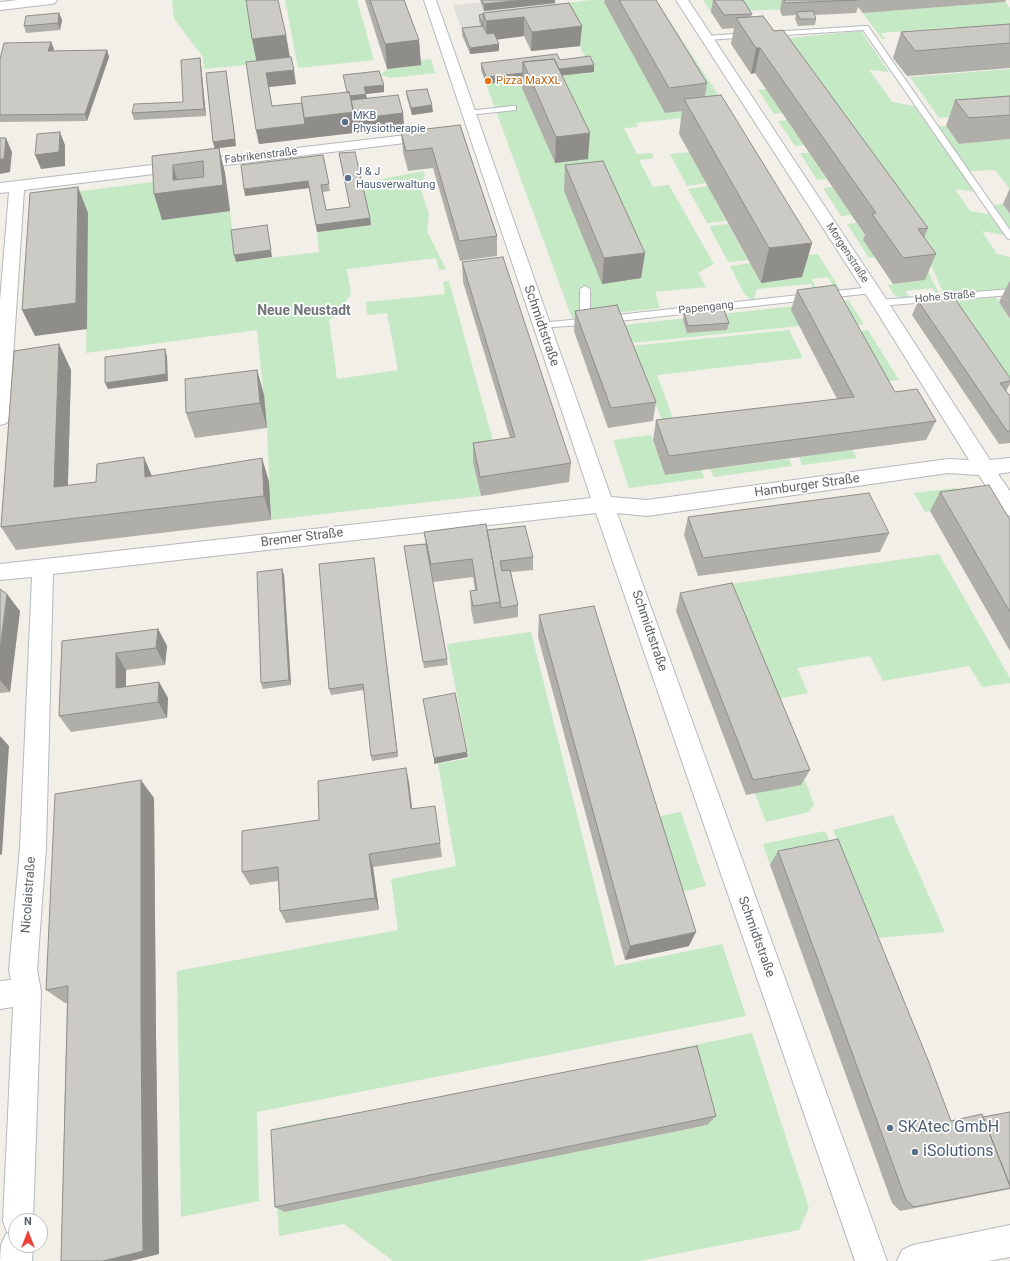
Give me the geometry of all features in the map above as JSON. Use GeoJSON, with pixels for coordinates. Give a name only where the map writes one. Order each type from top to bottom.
{"type":"FeatureCollection","features":[{"type":"Feature","properties":{"kind":"street"},"geometry":{"type":"LineString","coordinates":[[0,6],[51,0]]}},
{"type":"Feature","properties":{"kind":"street","name":"Schmidtstraße"},"geometry":{"type":"LineString","coordinates":[[430,0],[468,125],[541,326],[871,1261]]}},
{"type":"Feature","properties":{"kind":"street","name":"Morgenstraße"},"geometry":{"type":"LineString","coordinates":[[682,0],[876,297],[1010,508]]}},
{"type":"Feature","properties":{"kind":"street","name":"Fabrikenstraße"},"geometry":{"type":"LineString","coordinates":[[8,187],[445,134]]}},
{"type":"Feature","properties":{"kind":"street"},"geometry":{"type":"LineString","coordinates":[[0,418],[8,187]]}},
{"type":"Feature","properties":{"kind":"street","name":"Hamburger Straße"},"geometry":{"type":"LineString","coordinates":[[604,504],[647,508],[948,466],[985,468],[1010,465]]}},
{"type":"Feature","properties":{"kind":"street","name":"Bremer Straße"},"geometry":{"type":"LineString","coordinates":[[0,572],[604,504]]}},
{"type":"Feature","properties":{"kind":"street","name":"Nicolaistraße"},"geometry":{"type":"LineString","coordinates":[[18,1213],[27,991],[23,970],[32,848],[43,568]]}},
{"type":"Feature","properties":{"kind":"street"},"geometry":{"type":"LineString","coordinates":[[0,995],[27,991]]}},
{"type":"Feature","properties":{"kind":"street"},"geometry":{"type":"LineString","coordinates":[[913,1261],[1010,1240]]}},
{"type":"Feature","properties":{"kind":"lane"},"geometry":{"type":"LineString","coordinates":[[707,38],[865,28],[1010,236]]}},
{"type":"Feature","properties":{"kind":"lane"},"geometry":{"type":"LineString","coordinates":[[468,125],[513,108]]}},
{"type":"Feature","properties":{"kind":"lane"},"geometry":{"type":"LineString","coordinates":[[584,322],[586,316],[585,290]]}},
{"type":"Feature","properties":{"kind":"lane","name":"Hohe Straße"},"geometry":{"type":"LineString","coordinates":[[876,297],[1010,292]]}},
{"type":"Feature","properties":{"kind":"lane","name":"Papengang"},"geometry":{"type":"LineString","coordinates":[[541,326],[876,297]]}},
{"type":"Feature","properties":{"kind":"shaded area"},"geometry":{"type":"Polygon","coordinates":[[[509,0],[555,0],[566,23],[463,34],[453,5],[509,0]]]}},
{"type":"Feature","properties":{"kind":"green space"},"geometry":{"type":"Polygon","coordinates":[[[172,0],[247,0],[257,64],[204,69],[203,57],[174,19],[172,0]]]}},
{"type":"Feature","properties":{"kind":"green space"},"geometry":{"type":"Polygon","coordinates":[[[285,0],[357,0],[374,60],[298,68],[285,0]]]}},
{"type":"Feature","properties":{"kind":"green space"},"geometry":{"type":"Polygon","coordinates":[[[591,0],[656,0],[732,116],[709,115],[636,123],[638,127],[624,128],[637,154],[651,153],[654,158],[639,160],[653,187],[669,185],[714,264],[698,273],[706,287],[655,292],[660,308],[572,318],[486,84],[593,72],[558,4],[591,0]],[[523,88],[555,163],[587,158],[523,88]]]}},
{"type":"Feature","properties":{"kind":"green space"},"geometry":{"type":"Polygon","coordinates":[[[703,0],[847,0],[851,7],[711,12],[703,0]]]}},
{"type":"Feature","properties":{"kind":"green space"},"geometry":{"type":"Polygon","coordinates":[[[1005,2],[1010,8],[1010,45],[973,49],[954,27],[881,33],[885,39],[882,39],[863,13],[1005,2]]]}},
{"type":"Feature","properties":{"kind":"green space"},"geometry":{"type":"Polygon","coordinates":[[[861,31],[889,72],[869,70],[892,102],[914,106],[975,192],[955,189],[970,211],[989,214],[1004,235],[982,231],[997,254],[1010,257],[1010,289],[944,294],[929,261],[758,41],[861,31]]]}},
{"type":"Feature","properties":{"kind":"green space"},"geometry":{"type":"Polygon","coordinates":[[[431,59],[435,73],[391,78],[380,75],[387,69],[421,65],[419,61],[431,59]]]}},
{"type":"Feature","properties":{"kind":"green space"},"geometry":{"type":"Polygon","coordinates":[[[1010,69],[1010,112],[939,118],[910,77],[1010,69]]]}},
{"type":"Feature","properties":{"kind":"green space"},"geometry":{"type":"Polygon","coordinates":[[[766,89],[782,113],[774,114],[758,90],[766,89]]]}},
{"type":"Feature","properties":{"kind":"green space"},"geometry":{"type":"Polygon","coordinates":[[[787,120],[804,145],[795,146],[778,121],[787,120]]]}},
{"type":"Feature","properties":{"kind":"green space"},"geometry":{"type":"Polygon","coordinates":[[[937,126],[946,126],[959,144],[1010,139],[1010,189],[995,170],[969,171],[937,126]]]}},
{"type":"Feature","properties":{"kind":"green space"},"geometry":{"type":"Polygon","coordinates":[[[689,152],[706,183],[687,186],[670,154],[689,152]]]}},
{"type":"Feature","properties":{"kind":"green space"},"geometry":{"type":"Polygon","coordinates":[[[800,153],[809,153],[826,179],[817,180],[800,153]]]}},
{"type":"Feature","properties":{"kind":"green space"},"geometry":{"type":"Polygon","coordinates":[[[423,171],[425,175],[420,187],[429,214],[427,231],[446,269],[439,270],[436,258],[347,269],[351,294],[335,317],[329,320],[337,379],[398,370],[387,313],[367,315],[366,302],[445,294],[443,282],[449,281],[498,459],[473,462],[481,496],[271,520],[267,428],[257,330],[86,353],[88,213],[43,196],[160,181],[162,220],[230,211],[236,262],[319,252],[317,232],[371,225],[361,183],[423,171]]]}},
{"type":"Feature","properties":{"kind":"green space"},"geometry":{"type":"Polygon","coordinates":[[[708,186],[726,221],[707,223],[688,189],[708,186]]]}},
{"type":"Feature","properties":{"kind":"green space"},"geometry":{"type":"Polygon","coordinates":[[[832,187],[851,215],[841,216],[823,188],[832,187]]]}},
{"type":"Feature","properties":{"kind":"green space"},"geometry":{"type":"Polygon","coordinates":[[[1003,204],[1010,214],[1010,228],[994,205],[1003,204]]]}},
{"type":"Feature","properties":{"kind":"green space"},"geometry":{"type":"Polygon","coordinates":[[[856,223],[867,239],[875,257],[869,258],[847,224],[856,223]]]}},
{"type":"Feature","properties":{"kind":"green space"},"geometry":{"type":"Polygon","coordinates":[[[728,224],[748,260],[728,262],[709,226],[728,224]]]}},
{"type":"Feature","properties":{"kind":"green space"},"geometry":{"type":"Polygon","coordinates":[[[818,254],[841,291],[836,292],[828,277],[812,279],[819,294],[816,294],[811,284],[757,289],[753,300],[745,295],[730,266],[750,263],[761,283],[802,277],[798,256],[818,254]]]}},
{"type":"Feature","properties":{"kind":"green space"},"geometry":{"type":"Polygon","coordinates":[[[923,260],[939,294],[937,295],[932,288],[906,291],[909,298],[895,296],[888,285],[925,280],[923,260]]]}},
{"type":"Feature","properties":{"kind":"green space"},"geometry":{"type":"Polygon","coordinates":[[[996,297],[1010,319],[1010,383],[944,303],[996,297]]]}},
{"type":"Feature","properties":{"kind":"green space"},"geometry":{"type":"Polygon","coordinates":[[[848,300],[864,324],[840,327],[799,326],[622,344],[615,326],[848,300]]]}},
{"type":"Feature","properties":{"kind":"green space"},"geometry":{"type":"Polygon","coordinates":[[[789,330],[803,358],[657,375],[674,421],[663,423],[632,346],[789,330]]]}},
{"type":"Feature","properties":{"kind":"green space"},"geometry":{"type":"Polygon","coordinates":[[[868,330],[899,380],[871,383],[844,333],[868,330]]]}},
{"type":"Feature","properties":{"kind":"green space"},"geometry":{"type":"Polygon","coordinates":[[[651,435],[665,475],[701,470],[705,478],[629,488],[613,440],[651,435]]]}},
{"type":"Feature","properties":{"kind":"green space"},"geometry":{"type":"Polygon","coordinates":[[[852,450],[857,458],[802,465],[799,457],[852,450]]]}},
{"type":"Feature","properties":{"kind":"green space"},"geometry":{"type":"Polygon","coordinates":[[[789,459],[792,466],[714,477],[710,469],[789,459]]]}},
{"type":"Feature","properties":{"kind":"green space"},"geometry":{"type":"Polygon","coordinates":[[[955,488],[965,492],[930,511],[925,512],[914,493],[955,488]]]}},
{"type":"Feature","properties":{"kind":"green space"},"geometry":{"type":"Polygon","coordinates":[[[939,554],[1010,678],[1010,683],[982,687],[969,666],[883,681],[870,656],[797,668],[808,693],[778,699],[731,584],[939,554]]]}},
{"type":"Feature","properties":{"kind":"green space"},"geometry":{"type":"Polygon","coordinates":[[[531,632],[615,966],[722,944],[746,1016],[257,1112],[259,1201],[181,1217],[177,971],[398,930],[391,879],[456,866],[438,764],[469,758],[447,644],[531,632]]]}},
{"type":"Feature","properties":{"kind":"green space"},"geometry":{"type":"Polygon","coordinates":[[[800,769],[814,804],[809,812],[766,822],[755,794],[800,769]]]}},
{"type":"Feature","properties":{"kind":"green space"},"geometry":{"type":"Polygon","coordinates":[[[681,812],[706,886],[673,894],[650,818],[681,812]]]}},
{"type":"Feature","properties":{"kind":"green space"},"geometry":{"type":"Polygon","coordinates":[[[893,815],[945,932],[876,938],[833,830],[893,815]]]}},
{"type":"Feature","properties":{"kind":"green space"},"geometry":{"type":"Polygon","coordinates":[[[825,831],[842,867],[770,865],[763,844],[825,831]]]}},
{"type":"Feature","properties":{"kind":"green space"},"geometry":{"type":"Polygon","coordinates":[[[752,1033],[809,1208],[799,1230],[639,1261],[393,1261],[344,1224],[279,1236],[272,1129],[330,1117],[331,1129],[286,1212],[707,1125],[674,1060],[671,1050],[752,1033]]]}},
{"type":"Feature","properties":{"kind":"building"},"geometry":{"type":"Polygon","coordinates":[[[246,0],[278,0],[286,35],[252,39],[246,0]]]}},
{"type":"Feature","properties":{"kind":"building"},"geometry":{"type":"Polygon","coordinates":[[[370,0],[404,0],[419,40],[385,44],[370,0]]]}},
{"type":"Feature","properties":{"kind":"building"},"geometry":{"type":"Polygon","coordinates":[[[482,0],[521,0],[484,4],[482,0]]]}},
{"type":"Feature","properties":{"kind":"building"},"geometry":{"type":"Polygon","coordinates":[[[619,0],[656,0],[707,83],[669,88],[619,0]]]}},
{"type":"Feature","properties":{"kind":"building"},"geometry":{"type":"Polygon","coordinates":[[[714,0],[743,0],[752,14],[724,15],[714,0]]]}},
{"type":"Feature","properties":{"kind":"building"},"geometry":{"type":"Polygon","coordinates":[[[784,0],[857,0],[785,3],[784,0]]]}},
{"type":"Feature","properties":{"kind":"building"},"geometry":{"type":"Polygon","coordinates":[[[569,3],[582,26],[532,32],[524,17],[486,21],[483,13],[569,3]]]}},
{"type":"Feature","properties":{"kind":"building"},"geometry":{"type":"Polygon","coordinates":[[[813,11],[816,19],[800,19],[796,12],[813,11]]]}},
{"type":"Feature","properties":{"kind":"building"},"geometry":{"type":"Polygon","coordinates":[[[59,13],[58,23],[24,26],[26,16],[59,13]]]}},
{"type":"Feature","properties":{"kind":"building"},"geometry":{"type":"Polygon","coordinates":[[[483,14],[483,26],[479,15],[483,14]]]}},
{"type":"Feature","properties":{"kind":"building"},"geometry":{"type":"Polygon","coordinates":[[[763,16],[774,31],[783,30],[928,228],[918,229],[936,254],[903,258],[872,214],[876,213],[760,48],[756,48],[736,18],[763,16]]]}},
{"type":"Feature","properties":{"kind":"building"},"geometry":{"type":"Polygon","coordinates":[[[1010,24],[1010,43],[915,51],[901,32],[1010,24]]]}},
{"type":"Feature","properties":{"kind":"building"},"geometry":{"type":"Polygon","coordinates":[[[483,26],[487,34],[494,33],[499,44],[470,48],[462,28],[483,26]]]}},
{"type":"Feature","properties":{"kind":"building"},"geometry":{"type":"Polygon","coordinates":[[[51,42],[48,51],[107,50],[85,114],[0,115],[0,59],[4,43],[51,42]]]}},
{"type":"Feature","properties":{"kind":"building"},"geometry":{"type":"Polygon","coordinates":[[[557,54],[560,60],[590,56],[594,65],[559,69],[554,59],[523,62],[523,73],[486,77],[481,63],[557,54]]]}},
{"type":"Feature","properties":{"kind":"building"},"geometry":{"type":"Polygon","coordinates":[[[291,57],[294,70],[266,73],[272,106],[302,103],[305,124],[256,130],[246,62],[291,57]]]}},
{"type":"Feature","properties":{"kind":"building"},"geometry":{"type":"Polygon","coordinates":[[[200,58],[204,109],[132,113],[134,104],[183,102],[181,60],[200,58]]]}},
{"type":"Feature","properties":{"kind":"building"},"geometry":{"type":"Polygon","coordinates":[[[554,59],[590,133],[556,137],[523,62],[554,59]]]}},
{"type":"Feature","properties":{"kind":"building"},"geometry":{"type":"Polygon","coordinates":[[[226,71],[235,139],[213,142],[206,73],[226,71]]]}},
{"type":"Feature","properties":{"kind":"building"},"geometry":{"type":"Polygon","coordinates":[[[379,71],[384,85],[364,87],[366,94],[350,96],[349,92],[347,92],[343,75],[379,71]]]}},
{"type":"Feature","properties":{"kind":"building"},"geometry":{"type":"Polygon","coordinates":[[[427,89],[432,105],[411,108],[406,91],[427,89]]]}},
{"type":"Feature","properties":{"kind":"building"},"geometry":{"type":"Polygon","coordinates":[[[349,92],[354,112],[304,118],[301,97],[349,92]]]}},
{"type":"Feature","properties":{"kind":"building"},"geometry":{"type":"Polygon","coordinates":[[[398,95],[403,113],[354,119],[351,100],[398,95]]]}},
{"type":"Feature","properties":{"kind":"building"},"geometry":{"type":"Polygon","coordinates":[[[721,95],[812,243],[769,248],[684,99],[721,95]]]}},
{"type":"Feature","properties":{"kind":"building"},"geometry":{"type":"Polygon","coordinates":[[[1010,96],[1010,115],[969,118],[955,100],[1010,96]]]}},
{"type":"Feature","properties":{"kind":"building"},"geometry":{"type":"Polygon","coordinates":[[[460,125],[497,236],[459,241],[432,148],[406,151],[401,132],[460,125]]]}},
{"type":"Feature","properties":{"kind":"building"},"geometry":{"type":"Polygon","coordinates":[[[60,132],[59,152],[35,155],[37,134],[60,132]]]}},
{"type":"Feature","properties":{"kind":"building"},"geometry":{"type":"Polygon","coordinates":[[[0,138],[6,138],[4,159],[0,159],[0,138]]]}},
{"type":"Feature","properties":{"kind":"building"},"geometry":{"type":"Polygon","coordinates":[[[219,148],[223,185],[154,194],[152,156],[219,148]],[[203,161],[173,165],[173,180],[204,177],[203,161]]]}},
{"type":"Feature","properties":{"kind":"building"},"geometry":{"type":"Polygon","coordinates":[[[355,152],[370,218],[316,225],[308,181],[244,189],[241,165],[323,155],[329,184],[321,185],[326,210],[350,207],[339,153],[355,152]]]}},
{"type":"Feature","properties":{"kind":"building"},"geometry":{"type":"Polygon","coordinates":[[[603,161],[645,253],[604,258],[565,165],[603,161]]]}},
{"type":"Feature","properties":{"kind":"building"},"geometry":{"type":"Polygon","coordinates":[[[78,187],[76,303],[22,310],[30,193],[78,187]]]}},
{"type":"Feature","properties":{"kind":"building"},"geometry":{"type":"Polygon","coordinates":[[[267,225],[271,250],[234,255],[231,230],[267,225]]]}},
{"type":"Feature","properties":{"kind":"building"},"geometry":{"type":"Polygon","coordinates":[[[503,257],[571,463],[480,477],[473,443],[515,437],[462,262],[503,257]]]}},
{"type":"Feature","properties":{"kind":"building"},"geometry":{"type":"Polygon","coordinates":[[[835,285],[895,392],[917,389],[936,421],[669,456],[656,420],[854,397],[797,290],[835,285]]]}},
{"type":"Feature","properties":{"kind":"building"},"geometry":{"type":"Polygon","coordinates":[[[953,296],[1010,378],[1010,381],[1000,383],[1010,395],[1010,431],[1007,431],[918,301],[953,296]]]}},
{"type":"Feature","properties":{"kind":"building"},"geometry":{"type":"Polygon","coordinates":[[[617,305],[656,402],[611,408],[575,311],[617,305]]]}},
{"type":"Feature","properties":{"kind":"building"},"geometry":{"type":"Polygon","coordinates":[[[724,310],[729,323],[688,326],[684,313],[724,310]]]}},
{"type":"Feature","properties":{"kind":"building"},"geometry":{"type":"Polygon","coordinates":[[[59,344],[54,487],[96,482],[97,464],[144,457],[145,477],[262,458],[264,496],[1,527],[14,351],[59,344]]]}},
{"type":"Feature","properties":{"kind":"building"},"geometry":{"type":"Polygon","coordinates":[[[165,349],[166,374],[105,383],[105,357],[165,349]]]}},
{"type":"Feature","properties":{"kind":"building"},"geometry":{"type":"Polygon","coordinates":[[[257,370],[260,403],[186,413],[185,379],[257,370]]]}},
{"type":"Feature","properties":{"kind":"building"},"geometry":{"type":"Polygon","coordinates":[[[989,485],[1010,520],[1010,612],[940,492],[989,485]]]}},
{"type":"Feature","properties":{"kind":"building"},"geometry":{"type":"Polygon","coordinates":[[[869,493],[889,533],[703,558],[688,517],[869,493]]]}},
{"type":"Feature","properties":{"kind":"building"},"geometry":{"type":"Polygon","coordinates":[[[486,524],[500,602],[473,606],[470,591],[477,590],[472,559],[431,564],[424,532],[486,524]]]}},
{"type":"Feature","properties":{"kind":"building"},"geometry":{"type":"Polygon","coordinates":[[[525,526],[533,557],[500,561],[502,571],[510,570],[518,605],[501,608],[487,530],[525,526]]]}},
{"type":"Feature","properties":{"kind":"building"},"geometry":{"type":"Polygon","coordinates":[[[426,544],[447,659],[423,662],[404,546],[426,544]]]}},
{"type":"Feature","properties":{"kind":"building"},"geometry":{"type":"Polygon","coordinates":[[[374,558],[397,752],[371,756],[363,684],[329,689],[319,564],[374,558]]]}},
{"type":"Feature","properties":{"kind":"building"},"geometry":{"type":"Polygon","coordinates":[[[282,569],[289,680],[261,683],[257,572],[282,569]]]}},
{"type":"Feature","properties":{"kind":"building"},"geometry":{"type":"Polygon","coordinates":[[[732,583],[810,770],[753,780],[680,593],[732,583]]]}},
{"type":"Feature","properties":{"kind":"building"},"geometry":{"type":"Polygon","coordinates":[[[0,589],[7,594],[0,650],[0,589]]]}},
{"type":"Feature","properties":{"kind":"building"},"geometry":{"type":"Polygon","coordinates":[[[594,606],[696,932],[630,946],[539,615],[594,606]]]}},
{"type":"Feature","properties":{"kind":"building"},"geometry":{"type":"Polygon","coordinates":[[[158,629],[156,648],[116,653],[116,688],[159,682],[158,702],[59,716],[62,641],[158,629]]]}},
{"type":"Feature","properties":{"kind":"building"},"geometry":{"type":"Polygon","coordinates":[[[455,693],[467,752],[434,758],[423,699],[455,693]]]}},
{"type":"Feature","properties":{"kind":"building"},"geometry":{"type":"Polygon","coordinates":[[[406,768],[411,809],[435,806],[440,843],[369,854],[375,898],[280,911],[278,867],[242,872],[242,831],[319,820],[318,781],[406,768]]]}},
{"type":"Feature","properties":{"kind":"building"},"geometry":{"type":"Polygon","coordinates":[[[141,780],[143,1251],[103,1261],[61,1261],[68,986],[46,990],[55,794],[141,780]]]}},
{"type":"Feature","properties":{"kind":"building"},"geometry":{"type":"Polygon","coordinates":[[[838,839],[928,1060],[951,1121],[982,1114],[1010,1188],[914,1207],[906,1200],[778,851],[838,839]]]}},
{"type":"Feature","properties":{"kind":"building"},"geometry":{"type":"Polygon","coordinates":[[[697,1046],[716,1116],[275,1207],[271,1130],[697,1046]]]}},
{"type":"Feature","properties":{"kind":"building"},"geometry":{"type":"Polygon","coordinates":[[[1010,1112],[1010,1186],[983,1117],[1010,1112]]]}},
{"type":"Feature","properties":{"kind":"place","name":"Pizza MaXXL"},"geometry":{"type":"Point","coordinates":[488,81]}},
{"type":"Feature","properties":{"kind":"place","name":"MKB Physiotherapie"},"geometry":{"type":"Point","coordinates":[345,122]}},
{"type":"Feature","properties":{"kind":"place","name":"J & J Hausverwaltung"},"geometry":{"type":"Point","coordinates":[348,178]}},
{"type":"Feature","properties":{"kind":"place","name":"SKAtec GmbH"},"geometry":{"type":"Point","coordinates":[890,1128]}},
{"type":"Feature","properties":{"kind":"place","name":"iSolutions"},"geometry":{"type":"Point","coordinates":[915,1152]}},
{"type":"Feature","properties":{"kind":"district","name":"Neue Neustadt"},"geometry":{"type":"Point","coordinates":[304,311]}}]}
